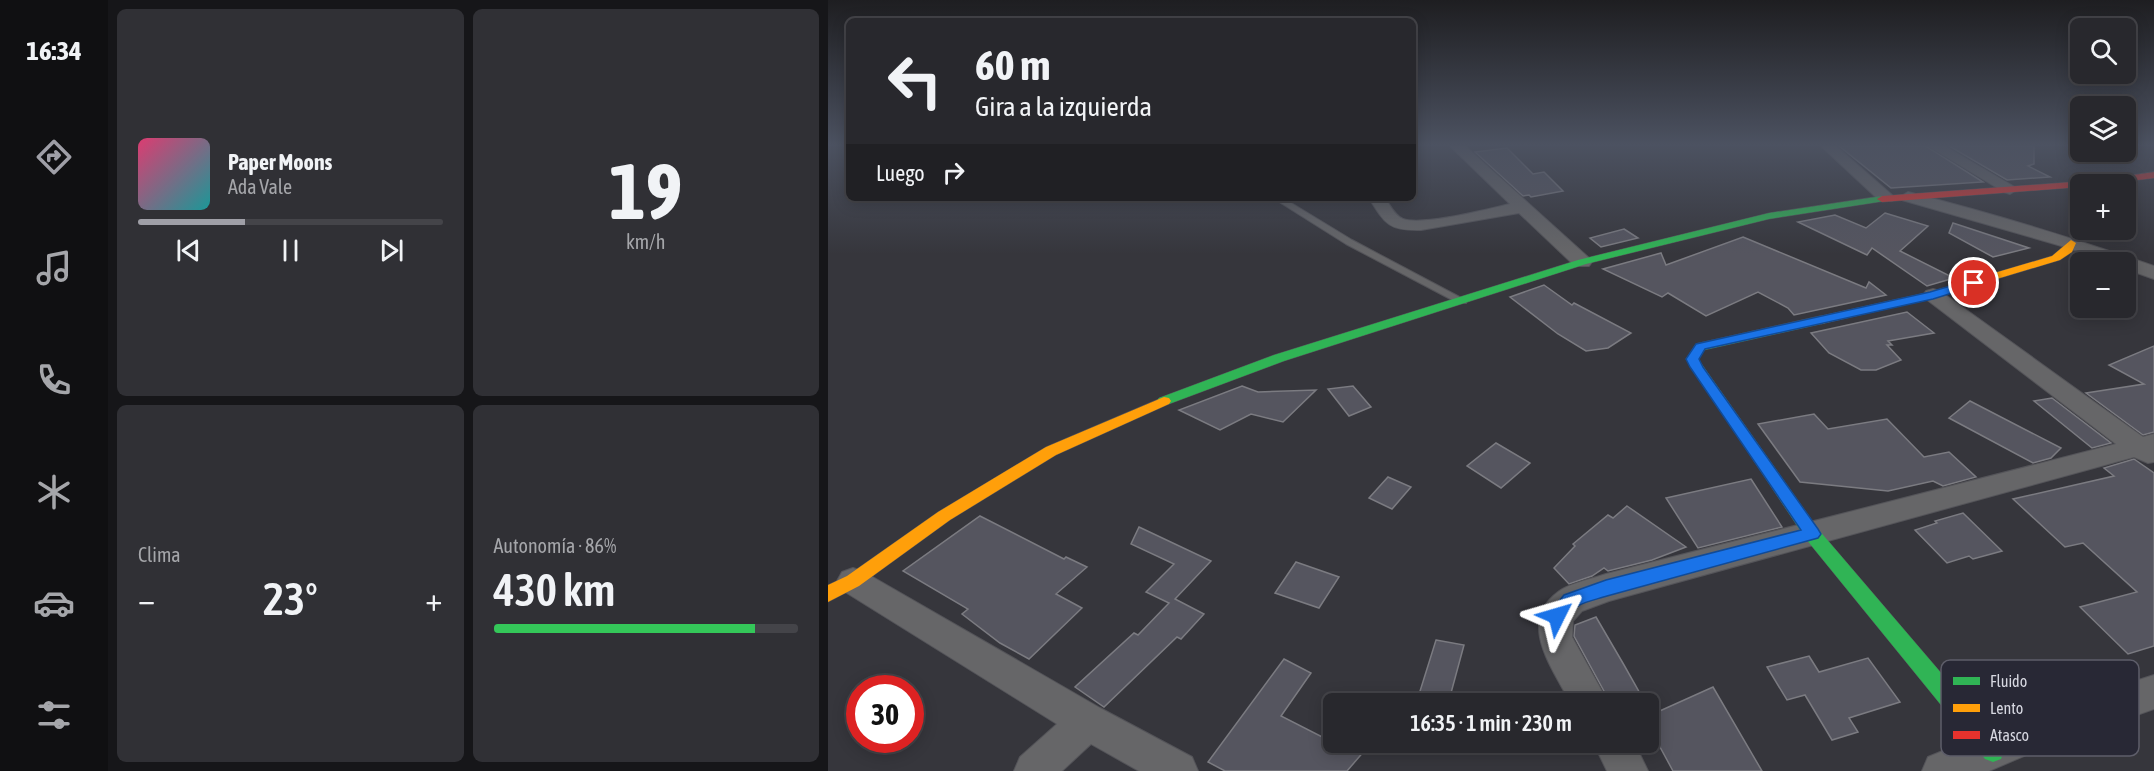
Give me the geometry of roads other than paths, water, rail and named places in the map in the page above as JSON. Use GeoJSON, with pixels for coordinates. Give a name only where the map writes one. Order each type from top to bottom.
{"type":"FeatureCollection","features":[{"type":"Feature","properties":{"kind":"street"},"geometry":{"type":"LineString","coordinates":[[1496,182],[1582,262]]}},
{"type":"Feature","properties":{"kind":"street"},"geometry":{"type":"LineString","coordinates":[[1868,182],[1886,198]]}},
{"type":"Feature","properties":{"kind":"street"},"geometry":{"type":"LineString","coordinates":[[1998,182],[2010,189]]}},
{"type":"Feature","properties":{"kind":"street"},"geometry":{"type":"LineString","coordinates":[[1178,771],[841,588],[944,516],[1051,451],[1169,399],[1279,358],[1408,316],[1582,262],[1770,216],[1886,198],[2106,182]]}},
{"type":"Feature","properties":{"kind":"street"},"geometry":{"type":"LineString","coordinates":[[1908,197],[2095,252]]}},
{"type":"Feature","properties":{"kind":"street"},"geometry":{"type":"LineString","coordinates":[[1379,201],[1396,223],[1409,225],[1425,225],[1523,207]]}},
{"type":"Feature","properties":{"kind":"street"},"geometry":{"type":"LineString","coordinates":[[1941,688],[1812,534],[1692,359],[1700,347],[1933,295],[2056,258],[2068,250],[2071,243]]}},
{"type":"Feature","properties":{"kind":"street"},"geometry":{"type":"LineString","coordinates":[[2136,267],[2154,273]]}},
{"type":"Feature","properties":{"kind":"street"},"geometry":{"type":"LineString","coordinates":[[1933,295],[2149,450]]}},
{"type":"Feature","properties":{"kind":"street"},"geometry":{"type":"LineString","coordinates":[[1585,693],[1555,639],[1557,616],[1570,601],[1606,588],[1812,534],[2149,450]]}},
{"type":"Feature","properties":{"kind":"street"},"geometry":{"type":"LineString","coordinates":[[2139,697],[2154,692]]}},
{"type":"Feature","properties":{"kind":"street"},"geometry":{"type":"LineString","coordinates":[[1034,771],[1087,721]]}},
{"type":"Feature","properties":{"kind":"street"},"geometry":{"type":"LineString","coordinates":[[1618,753],[1628,771]]}},
{"type":"Feature","properties":{"kind":"street"},"geometry":{"type":"LineString","coordinates":[[1942,771],[1978,756]]}},
{"type":"Feature","properties":{"kind":"lane"},"geometry":{"type":"LineString","coordinates":[[1282,201],[1349,242],[1462,301]]}}]}
